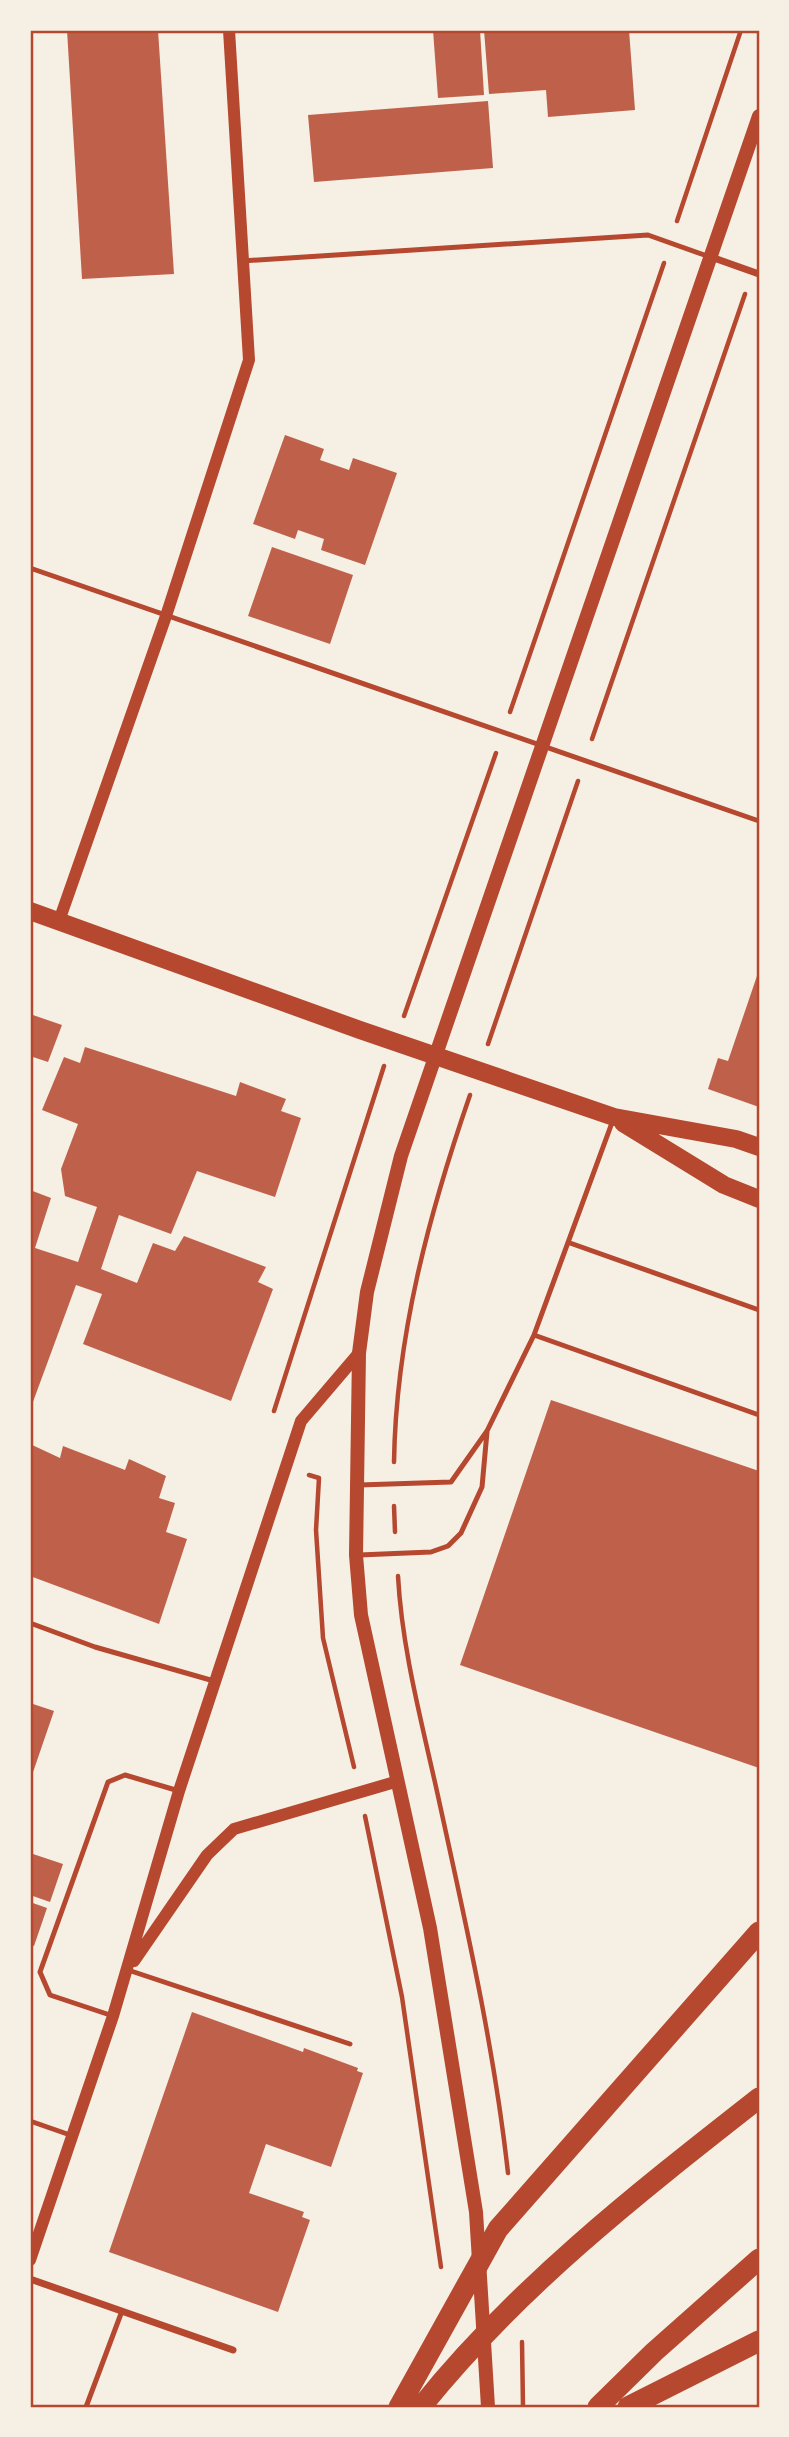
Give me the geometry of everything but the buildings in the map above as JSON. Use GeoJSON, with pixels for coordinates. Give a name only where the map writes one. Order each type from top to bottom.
{"type":"FeatureCollection","features":[{"type":"Feature","properties":{"kind":"highway"},"geometry":{"type":"LineString","coordinates":[[399,2407],[498,2229],[759,1932]]}},
{"type":"Feature","properties":{"kind":"highway"},"geometry":{"type":"LineString","coordinates":[[421,2407],[540,2278],[625,2204],[759,2098]]}},
{"type":"Feature","properties":{"kind":"highway"},"geometry":{"type":"LineString","coordinates":[[597,2407],[654,2352],[759,2259]]}},
{"type":"Feature","properties":{"kind":"highway"},"geometry":{"type":"LineString","coordinates":[[628,2407],[759,2341]]}},
{"type":"Feature","properties":{"kind":"main road"},"geometry":{"type":"LineString","coordinates":[[488,2407],[476,2212],[457,2090],[430,1928],[361,1615],[356,1555],[355,1486],[359,1353],[379,1239],[401,1156],[759,116]]}},
{"type":"Feature","properties":{"kind":"main road"},"geometry":{"type":"LineString","coordinates":[[30,911],[614,1117],[736,1139],[759,1147]]}},
{"type":"Feature","properties":{"kind":"main road"},"geometry":{"type":"LineString","coordinates":[[614,1117],[724,1185],[759,1199]]}},
{"type":"Feature","properties":{"kind":"street"},"geometry":{"type":"LineString","coordinates":[[59,921],[166,616],[249,360],[229,30]]}},
{"type":"Feature","properties":{"kind":"street"},"geometry":{"type":"LineString","coordinates":[[710,257],[756,272]]}},
{"type":"Feature","properties":{"kind":"street"},"geometry":{"type":"LineString","coordinates":[[30,2260],[128,1970],[179,1791],[301,1421],[359,1353]]}},
{"type":"Feature","properties":{"kind":"street"},"geometry":{"type":"LineString","coordinates":[[128,1970],[207,1855],[234,1829],[396,1782]]}},
{"type":"Feature","properties":{"kind":"street"},"geometry":{"type":"LineString","coordinates":[[30,2278],[233,2350]]}},
{"type":"Feature","properties":{"kind":"lane"},"geometry":{"type":"LineString","coordinates":[[242,261],[648,235],[710,257]]}},
{"type":"Feature","properties":{"kind":"lane"},"geometry":{"type":"LineString","coordinates":[[30,568],[759,821]]}},
{"type":"Feature","properties":{"kind":"lane"},"geometry":{"type":"LineString","coordinates":[[355,1486],[451,1482],[487,1431],[534,1335],[570,1243],[614,1117]]}},
{"type":"Feature","properties":{"kind":"lane"},"geometry":{"type":"LineString","coordinates":[[570,1243],[759,1310]]}},
{"type":"Feature","properties":{"kind":"lane"},"geometry":{"type":"LineString","coordinates":[[534,1335],[759,1415]]}},
{"type":"Feature","properties":{"kind":"lane"},"geometry":{"type":"LineString","coordinates":[[356,1555],[431,1552],[448,1546],[461,1533],[482,1488],[487,1431]]}},
{"type":"Feature","properties":{"kind":"lane"},"geometry":{"type":"LineString","coordinates":[[30,1623],[95,1647],[216,1681]]}},
{"type":"Feature","properties":{"kind":"lane"},"geometry":{"type":"LineString","coordinates":[[113,2016],[50,1995],[40,1972],[108,1782],[125,1775],[179,1791]]}},
{"type":"Feature","properties":{"kind":"lane"},"geometry":{"type":"LineString","coordinates":[[128,1970],[350,2044]]}},
{"type":"Feature","properties":{"kind":"lane"},"geometry":{"type":"LineString","coordinates":[[30,2121],[73,2136]]}},
{"type":"Feature","properties":{"kind":"lane"},"geometry":{"type":"LineString","coordinates":[[86,2407],[122,2311]]}},
{"type":"Feature","properties":{"kind":"path"},"geometry":{"type":"LineString","coordinates":[[270,1424],[372,1098],[503,733],[741,30]]}},
{"type":"Feature","properties":{"kind":"path"},"geometry":{"type":"LineString","coordinates":[[490,2052],[407,1650],[396,1553],[394,1484],[397,1400],[410,1308],[440,1186],[756,272]]}}]}
